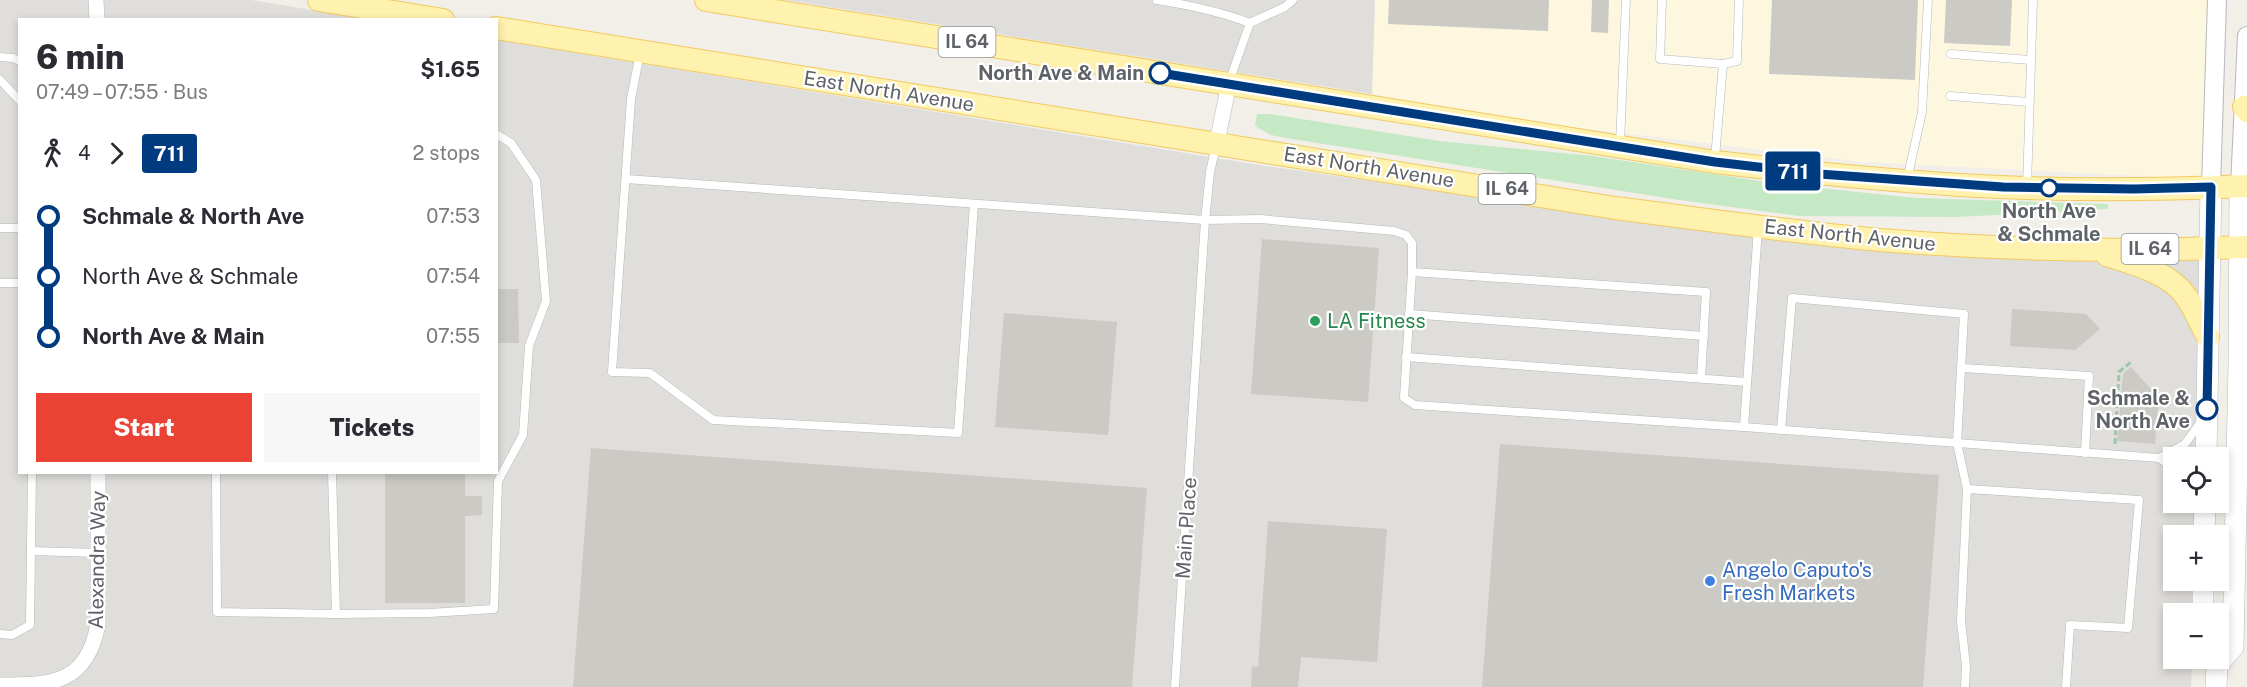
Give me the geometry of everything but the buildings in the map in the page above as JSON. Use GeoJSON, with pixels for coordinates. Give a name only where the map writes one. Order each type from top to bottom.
{"type":"FeatureCollection","features":[{"type":"Feature","properties":{"kind":"main road"},"geometry":{"type":"LineString","coordinates":[[319,0],[430,18]]}},
{"type":"Feature","properties":{"kind":"main road","name":"IL 64"},"geometry":{"type":"LineString","coordinates":[[705,0],[1715,162],[1907,181],[2027,188],[2134,189],[2243,186]]}},
{"type":"Feature","properties":{"kind":"main road","name":"East North Avenue"},"geometry":{"type":"LineString","coordinates":[[498,28],[1615,208],[1758,226],[1880,240],[2007,248],[2243,247]]}},
{"type":"Feature","properties":{"kind":"main road"},"geometry":{"type":"LineString","coordinates":[[2229,652],[2236,647],[2241,509],[2243,186]]}},
{"type":"Feature","properties":{"kind":"main road"},"geometry":{"type":"LineString","coordinates":[[2206,447],[2211,187]]}},
{"type":"Feature","properties":{"kind":"main road"},"geometry":{"type":"LineString","coordinates":[[2091,249],[2151,270],[2179,288],[2208,336]]}},
{"type":"Feature","properties":{"kind":"main road"},"geometry":{"type":"LineString","coordinates":[[2215,669],[2216,687]]}},
{"type":"Feature","properties":{"kind":"street"},"geometry":{"type":"LineString","coordinates":[[96,0],[97,18]]}},
{"type":"Feature","properties":{"kind":"street"},"geometry":{"type":"LineString","coordinates":[[2211,187],[2217,0]]}},
{"type":"Feature","properties":{"kind":"street"},"geometry":{"type":"LineString","coordinates":[[2243,186],[2247,36]]}},
{"type":"Feature","properties":{"kind":"street"},"geometry":{"type":"LineString","coordinates":[[1216,142],[1229,84]]}},
{"type":"Feature","properties":{"kind":"street","name":"Alexandra Way"},"geometry":{"type":"LineString","coordinates":[[0,685],[52,685],[80,667],[95,641],[98,624],[98,474]]}},
{"type":"Feature","properties":{"kind":"lane"},"geometry":{"type":"LineString","coordinates":[[1157,0],[1190,5],[1250,23],[1285,7],[1293,0]]}},
{"type":"Feature","properties":{"kind":"lane"},"geometry":{"type":"LineString","coordinates":[[1620,146],[1626,0]]}},
{"type":"Feature","properties":{"kind":"lane"},"geometry":{"type":"LineString","coordinates":[[1662,0],[1660,59],[1724,64],[1737,61],[1739,0]]}},
{"type":"Feature","properties":{"kind":"lane"},"geometry":{"type":"LineString","coordinates":[[1907,181],[1922,112],[1928,0]]}},
{"type":"Feature","properties":{"kind":"lane"},"geometry":{"type":"LineString","coordinates":[[2027,188],[2033,0]]}},
{"type":"Feature","properties":{"kind":"lane"},"geometry":{"type":"LineString","coordinates":[[1229,84],[1250,23]]}},
{"type":"Feature","properties":{"kind":"lane"},"geometry":{"type":"LineString","coordinates":[[641,51],[632,99],[612,372],[650,373],[713,420],[958,433],[974,204]]}},
{"type":"Feature","properties":{"kind":"lane"},"geometry":{"type":"LineString","coordinates":[[1951,54],[2030,60]]}},
{"type":"Feature","properties":{"kind":"lane"},"geometry":{"type":"LineString","coordinates":[[0,57],[18,60]]}},
{"type":"Feature","properties":{"kind":"lane"},"geometry":{"type":"LineString","coordinates":[[1715,162],[1724,64]]}},
{"type":"Feature","properties":{"kind":"lane"},"geometry":{"type":"LineString","coordinates":[[0,80],[18,99]]}},
{"type":"Feature","properties":{"kind":"lane"},"geometry":{"type":"LineString","coordinates":[[1950,96],[2029,102]]}},
{"type":"Feature","properties":{"kind":"lane"},"geometry":{"type":"LineString","coordinates":[[216,474],[217,612],[429,613],[494,609],[498,481],[523,435],[529,346],[546,301],[536,180],[512,143],[498,135]]}},
{"type":"Feature","properties":{"kind":"lane","name":"Main Place"},"geometry":{"type":"LineString","coordinates":[[1176,687],[1205,220],[1216,142]]}},
{"type":"Feature","properties":{"kind":"lane"},"geometry":{"type":"LineString","coordinates":[[626,179],[1205,220],[1260,219],[1394,231],[1406,235],[1412,243],[1404,398],[1415,405],[1958,443],[2159,459],[2163,462]]}},
{"type":"Feature","properties":{"kind":"lane"},"geometry":{"type":"LineString","coordinates":[[1744,427],[1758,226]]}},
{"type":"Feature","properties":{"kind":"lane"},"geometry":{"type":"LineString","coordinates":[[0,228],[18,228]]}},
{"type":"Feature","properties":{"kind":"lane"},"geometry":{"type":"LineString","coordinates":[[1412,272],[1706,292],[1701,378]]}},
{"type":"Feature","properties":{"kind":"lane"},"geometry":{"type":"LineString","coordinates":[[0,283],[18,283]]}},
{"type":"Feature","properties":{"kind":"lane"},"geometry":{"type":"LineString","coordinates":[[1781,430],[1791,298],[1964,314],[1958,443],[1967,489],[1961,621],[1966,666],[1965,687]]}},
{"type":"Feature","properties":{"kind":"lane"},"geometry":{"type":"LineString","coordinates":[[1409,314],[1704,336]]}},
{"type":"Feature","properties":{"kind":"lane"},"geometry":{"type":"LineString","coordinates":[[1406,357],[1747,381]]}},
{"type":"Feature","properties":{"kind":"lane"},"geometry":{"type":"LineString","coordinates":[[1963,368],[2089,376],[2085,453]]}},
{"type":"Feature","properties":{"kind":"lane"},"geometry":{"type":"LineString","coordinates":[[2159,459],[2185,444],[2207,412]]}},
{"type":"Feature","properties":{"kind":"lane"},"geometry":{"type":"LineString","coordinates":[[0,634],[12,634],[30,625],[32,474]]}},
{"type":"Feature","properties":{"kind":"lane"},"geometry":{"type":"LineString","coordinates":[[332,474],[336,614]]}},
{"type":"Feature","properties":{"kind":"lane"},"geometry":{"type":"LineString","coordinates":[[1967,489],[2139,500],[2128,628],[2070,625],[2066,687]]}},
{"type":"Feature","properties":{"kind":"lane"},"geometry":{"type":"LineString","coordinates":[[31,551],[98,553]]}},
{"type":"Feature","properties":{"kind":"path"},"geometry":{"type":"LineString","coordinates":[[2124,447],[2115,446],[2119,372],[2131,362]]}},
{"type":"Feature","properties":{"kind":"shaded area"},"geometry":{"type":"Polygon","coordinates":[[[0,0],[251,0],[363,18],[18,18],[18,474],[498,474],[498,40],[1252,164],[1745,235],[2204,258],[2197,447],[2163,447],[2163,513],[2195,513],[2194,525],[2163,525],[2163,591],[2193,591],[2192,603],[2163,603],[2163,669],[2192,669],[2191,687],[0,687],[0,0]]]}},
{"type":"Feature","properties":{"kind":"shaded area"},"geometry":{"type":"Polygon","coordinates":[[[786,0],[1375,0],[1372,94],[786,0]]]}},
{"type":"Feature","properties":{"kind":"shaded area"},"geometry":{"type":"Polygon","coordinates":[[[1375,0],[2211,0],[2202,179],[1862,162],[1464,114],[1372,94],[1375,0]]]}},
{"type":"Feature","properties":{"kind":"green space"},"geometry":{"type":"Polygon","coordinates":[[[1257,114],[1270,114],[1439,141],[1592,156],[1780,184],[1916,198],[2108,204],[2108,209],[1956,217],[1799,216],[1679,200],[1286,138],[1271,135],[1255,126],[1257,114]]]}},
{"type":"Feature","properties":{"kind":"bus line","name":"711"},"geometry":{"type":"LineString","coordinates":[[1160,73],[1715,162],[1819,174],[2003,187],[2134,189],[2211,187],[2207,409]]}},
{"type":"Feature","properties":{"kind":"place","name":"North Ave & Main"},"geometry":{"type":"Point","coordinates":[1160,73]}},
{"type":"Feature","properties":{"kind":"place","name":"North Ave & Schmale"},"geometry":{"type":"Point","coordinates":[2049,188]}},
{"type":"Feature","properties":{"kind":"place","name":"LA Fitness"},"geometry":{"type":"Point","coordinates":[1315,321]}},
{"type":"Feature","properties":{"kind":"place","name":"Schmale & North Ave"},"geometry":{"type":"Point","coordinates":[2207,409]}},
{"type":"Feature","properties":{"kind":"place","name":"Angelo Caputo's Fresh Markets"},"geometry":{"type":"Point","coordinates":[1710,581]}}]}
